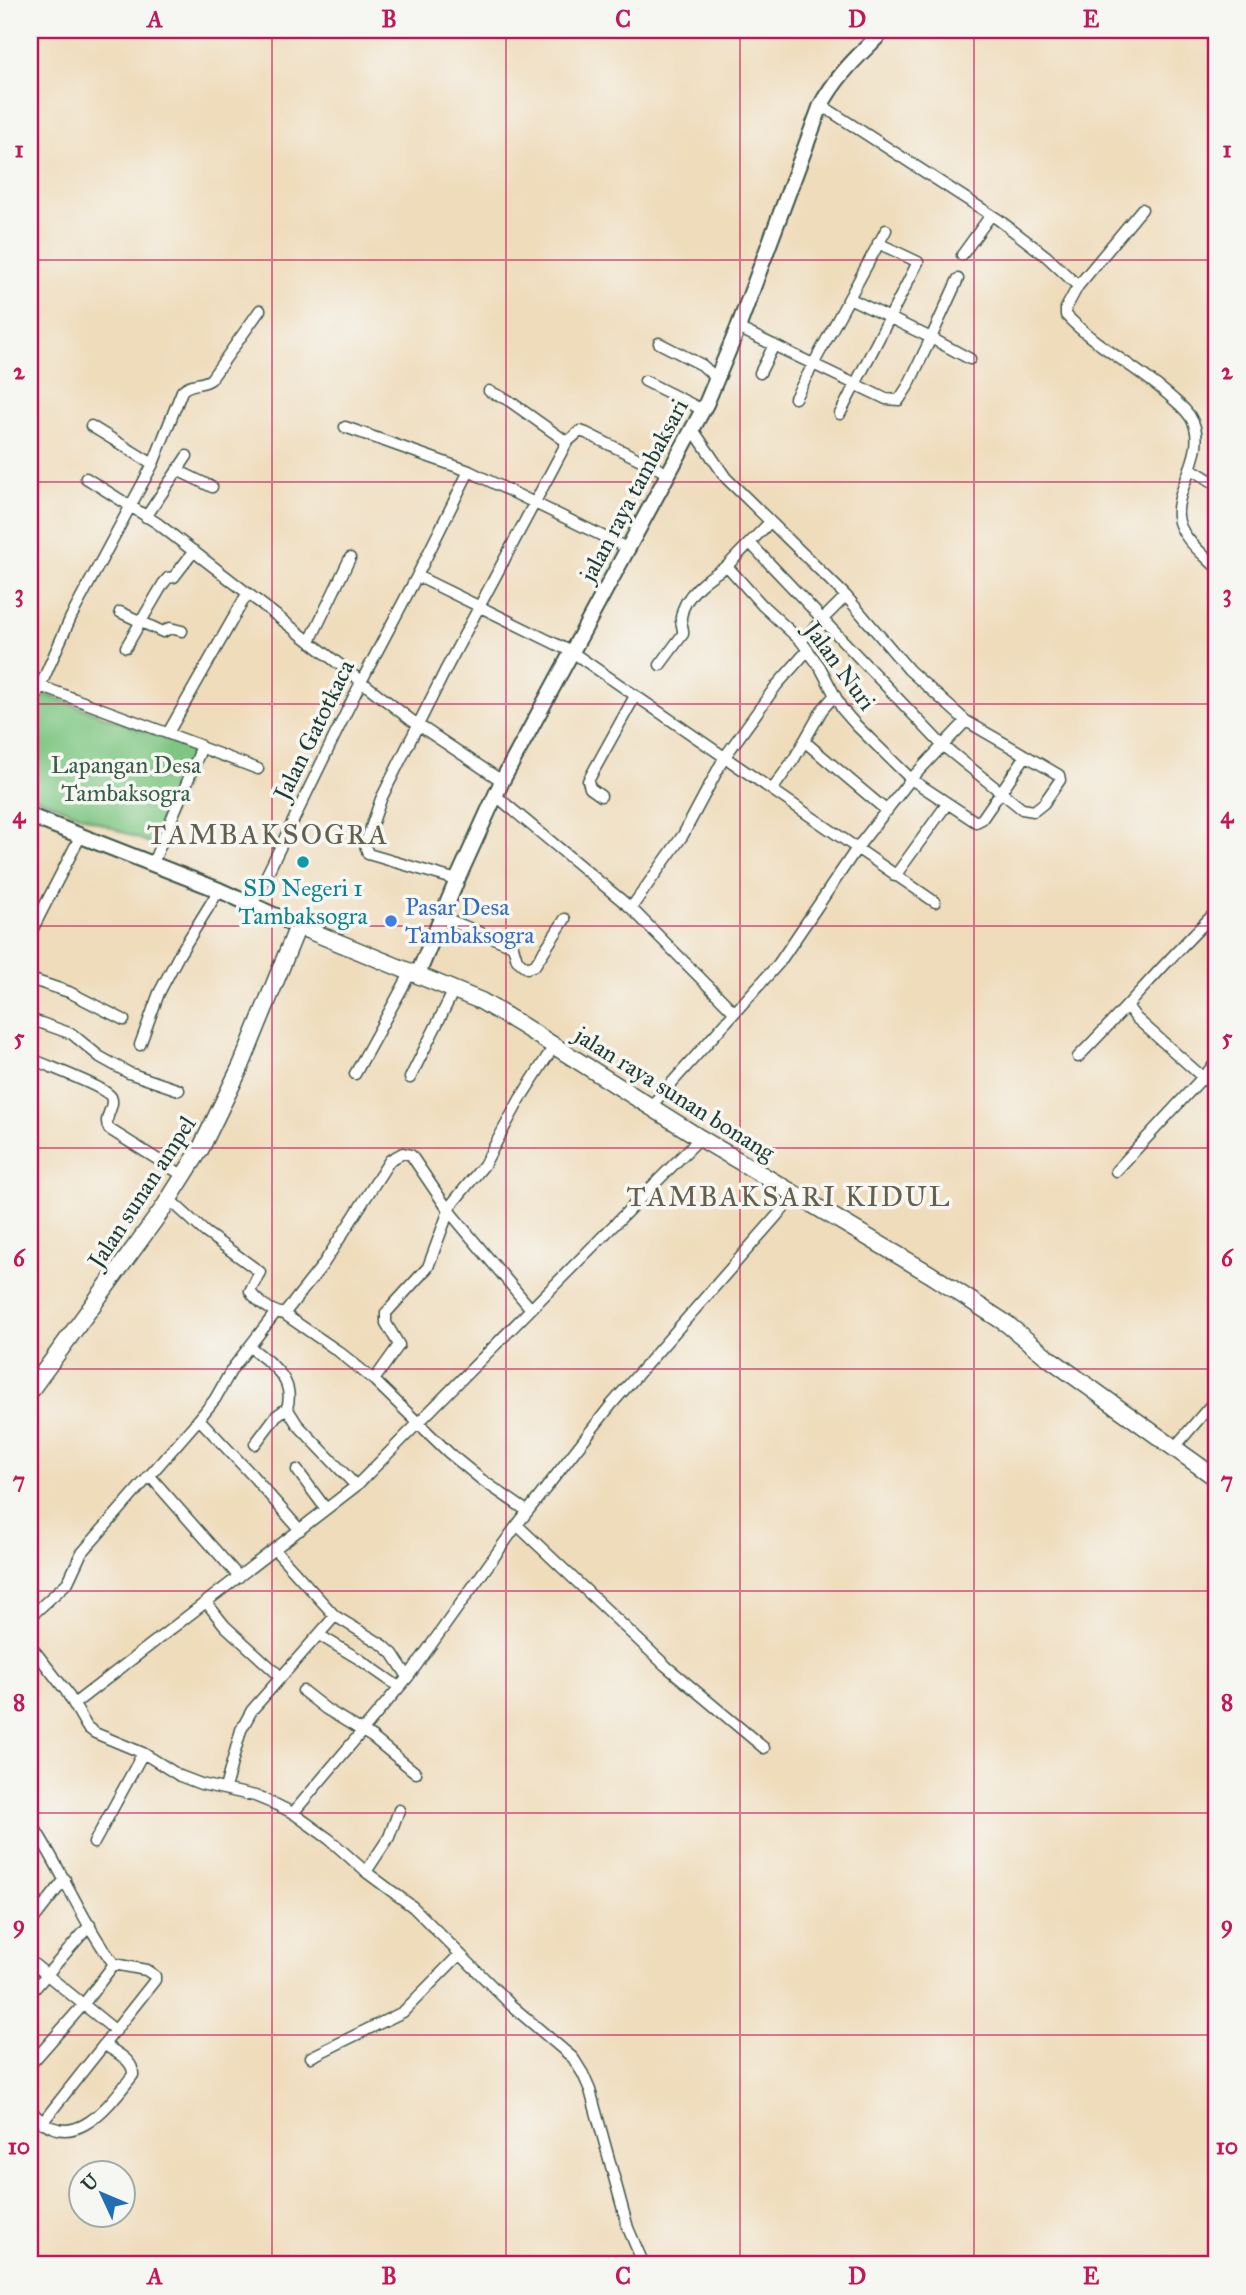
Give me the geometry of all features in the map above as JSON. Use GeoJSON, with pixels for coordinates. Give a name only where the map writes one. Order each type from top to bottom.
{"type":"FeatureCollection","features":[{"type":"Feature","properties":{"kind":"main road","name":"jalan raya sunan bonang"},"geometry":{"type":"LineString","coordinates":[[298,926],[481,1001],[699,1138],[930,1274],[1006,1324],[1046,1356],[1216,1478]]}},
{"type":"Feature","properties":{"kind":"main road","name":"Jalan sunan ampel"},"geometry":{"type":"LineString","coordinates":[[30,1390],[169,1199],[207,1138],[241,1066],[298,926]]}},
{"type":"Feature","properties":{"kind":"street","name":"jalan raya tambaksari"},"geometry":{"type":"LineString","coordinates":[[415,973],[499,788],[627,548],[660,492],[667,473],[703,411],[738,328],[821,105],[833,82],[884,30]]}},
{"type":"Feature","properties":{"kind":"street"},"geometry":{"type":"LineString","coordinates":[[821,105],[991,215],[1046,256],[1078,286]]}},
{"type":"Feature","properties":{"kind":"street"},"geometry":{"type":"LineString","coordinates":[[1142,209],[1078,286],[1066,308],[1066,315],[1151,379],[1186,410],[1194,423],[1196,445],[1177,516],[1191,541],[1216,567]]}},
{"type":"Feature","properties":{"kind":"street"},"geometry":{"type":"LineString","coordinates":[[962,255],[991,215]]}},
{"type":"Feature","properties":{"kind":"street"},"geometry":{"type":"LineString","coordinates":[[795,397],[886,230]]}},
{"type":"Feature","properties":{"kind":"street"},"geometry":{"type":"LineString","coordinates":[[840,414],[918,262],[878,243]]}},
{"type":"Feature","properties":{"kind":"street"},"geometry":{"type":"LineString","coordinates":[[738,328],[886,399],[899,400],[958,279]]}},
{"type":"Feature","properties":{"kind":"street"},"geometry":{"type":"LineString","coordinates":[[849,298],[970,359]]}},
{"type":"Feature","properties":{"kind":"street"},"geometry":{"type":"LineString","coordinates":[[30,709],[71,617],[153,464],[182,391],[188,386],[204,384],[211,379],[260,310]]}},
{"type":"Feature","properties":{"kind":"street"},"geometry":{"type":"LineString","coordinates":[[659,344],[702,365],[716,379]]}},
{"type":"Feature","properties":{"kind":"street"},"geometry":{"type":"LineString","coordinates":[[760,373],[774,345]]}},
{"type":"Feature","properties":{"kind":"street"},"geometry":{"type":"LineString","coordinates":[[645,381],[703,411]]}},
{"type":"Feature","properties":{"kind":"street"},"geometry":{"type":"LineString","coordinates":[[489,391],[520,408],[567,442]]}},
{"type":"Feature","properties":{"kind":"street"},"geometry":{"type":"LineString","coordinates":[[91,426],[153,464]]}},
{"type":"Feature","properties":{"kind":"street"},"geometry":{"type":"LineString","coordinates":[[345,427],[469,471],[627,548]]}},
{"type":"Feature","properties":{"kind":"street"},"geometry":{"type":"LineString","coordinates":[[694,430],[726,478],[846,596],[909,670],[966,721],[1059,775],[1058,784],[1044,803],[1030,812],[1000,793],[942,745],[750,543]]}},
{"type":"Feature","properties":{"kind":"street"},"geometry":{"type":"LineString","coordinates":[[457,880],[368,854],[365,849],[381,799],[417,724],[567,442],[580,432],[586,433],[667,473]]}},
{"type":"Feature","properties":{"kind":"street"},"geometry":{"type":"LineString","coordinates":[[146,517],[187,456]]}},
{"type":"Feature","properties":{"kind":"street"},"geometry":{"type":"LineString","coordinates":[[1190,468],[1216,484]]}},
{"type":"Feature","properties":{"kind":"street"},"geometry":{"type":"LineString","coordinates":[[177,470],[212,487]]}},
{"type":"Feature","properties":{"kind":"street","name":"Jalan Gatotkaca"},"geometry":{"type":"LineString","coordinates":[[252,905],[361,682],[469,471]]}},
{"type":"Feature","properties":{"kind":"street"},"geometry":{"type":"LineString","coordinates":[[86,478],[194,551],[499,788],[631,908],[734,1012]]}},
{"type":"Feature","properties":{"kind":"street"},"geometry":{"type":"LineString","coordinates":[[660,665],[683,634],[681,616],[701,583],[726,566],[770,522]]}},
{"type":"Feature","properties":{"kind":"street"},"geometry":{"type":"LineString","coordinates":[[127,648],[163,584],[168,578],[174,578],[194,551]]}},
{"type":"Feature","properties":{"kind":"street"},"geometry":{"type":"LineString","coordinates":[[310,641],[350,558]]}},
{"type":"Feature","properties":{"kind":"street","name":"Jalan Nuri"},"geometry":{"type":"LineString","coordinates":[[726,566],[805,646],[820,667],[842,709],[911,779],[976,822],[982,819],[1000,793]]}},
{"type":"Feature","properties":{"kind":"street"},"geometry":{"type":"LineString","coordinates":[[417,576],[572,652],[935,902]]}},
{"type":"Feature","properties":{"kind":"street"},"geometry":{"type":"LineString","coordinates":[[169,733],[247,594]]}},
{"type":"Feature","properties":{"kind":"street"},"geometry":{"type":"LineString","coordinates":[[631,908],[683,835],[724,758],[822,620],[846,596]]}},
{"type":"Feature","properties":{"kind":"street"},"geometry":{"type":"LineString","coordinates":[[120,612],[163,632],[170,628],[181,631]]}},
{"type":"Feature","properties":{"kind":"street"},"geometry":{"type":"LineString","coordinates":[[40,686],[258,769]]}},
{"type":"Feature","properties":{"kind":"street"},"geometry":{"type":"LineString","coordinates":[[600,796],[590,788],[588,781],[635,696]]}},
{"type":"Feature","properties":{"kind":"street"},"geometry":{"type":"LineString","coordinates":[[772,790],[794,759],[822,710],[834,696]]}},
{"type":"Feature","properties":{"kind":"street"},"geometry":{"type":"LineString","coordinates":[[652,1106],[782,959],[857,848],[911,779],[966,721]]}},
{"type":"Feature","properties":{"kind":"street"},"geometry":{"type":"LineString","coordinates":[[804,741],[887,811]]}},
{"type":"Feature","properties":{"kind":"street"},"geometry":{"type":"LineString","coordinates":[[152,865],[200,754],[200,747]]}},
{"type":"Feature","properties":{"kind":"street"},"geometry":{"type":"LineString","coordinates":[[1000,793],[1025,757]]}},
{"type":"Feature","properties":{"kind":"street"},"geometry":{"type":"LineString","coordinates":[[895,876],[947,804]]}},
{"type":"Feature","properties":{"kind":"street"},"geometry":{"type":"LineString","coordinates":[[30,816],[219,890],[298,926]]}},
{"type":"Feature","properties":{"kind":"street"},"geometry":{"type":"LineString","coordinates":[[30,934],[80,837]]}},
{"type":"Feature","properties":{"kind":"street"},"geometry":{"type":"LineString","coordinates":[[140,1045],[159,993],[219,890]]}},
{"type":"Feature","properties":{"kind":"street"},"geometry":{"type":"LineString","coordinates":[[1078,1057],[1216,912]]}},
{"type":"Feature","properties":{"kind":"street"},"geometry":{"type":"LineString","coordinates":[[442,917],[513,946],[517,960],[527,968],[534,965],[565,919]]}},
{"type":"Feature","properties":{"kind":"street"},"geometry":{"type":"LineString","coordinates":[[355,1074],[415,973]]}},
{"type":"Feature","properties":{"kind":"street"},"geometry":{"type":"LineString","coordinates":[[30,979],[69,992],[124,1020]]}},
{"type":"Feature","properties":{"kind":"street"},"geometry":{"type":"LineString","coordinates":[[410,1078],[454,990]]}},
{"type":"Feature","properties":{"kind":"street"},"geometry":{"type":"LineString","coordinates":[[1128,1007],[1136,1018],[1216,1089]]}},
{"type":"Feature","properties":{"kind":"street"},"geometry":{"type":"LineString","coordinates":[[30,1019],[72,1034],[100,1056],[129,1073],[179,1090]]}},
{"type":"Feature","properties":{"kind":"street"},"geometry":{"type":"LineString","coordinates":[[374,1380],[400,1345],[386,1323],[386,1313],[428,1267],[449,1211],[484,1165],[520,1099],[554,1046]]}},
{"type":"Feature","properties":{"kind":"street"},"geometry":{"type":"LineString","coordinates":[[30,1058],[94,1085],[109,1095],[112,1098],[106,1124],[109,1129],[184,1176]]}},
{"type":"Feature","properties":{"kind":"street"},"geometry":{"type":"LineString","coordinates":[[1116,1171],[1216,1063]]}},
{"type":"Feature","properties":{"kind":"street"},"geometry":{"type":"LineString","coordinates":[[74,1704],[356,1486],[699,1138]]}},
{"type":"Feature","properties":{"kind":"street"},"geometry":{"type":"LineString","coordinates":[[30,1617],[68,1582],[81,1555],[199,1419],[215,1399],[232,1369],[322,1266],[394,1156],[403,1153],[411,1155],[449,1211],[531,1309]]}},
{"type":"Feature","properties":{"kind":"street"},"geometry":{"type":"LineString","coordinates":[[293,1813],[408,1677],[527,1511],[620,1394],[795,1195]]}},
{"type":"Feature","properties":{"kind":"street"},"geometry":{"type":"LineString","coordinates":[[169,1199],[205,1232],[260,1272],[250,1294],[338,1351],[374,1380],[482,1480],[527,1511]]}},
{"type":"Feature","properties":{"kind":"street"},"geometry":{"type":"LineString","coordinates":[[250,1347],[275,1367],[287,1384],[290,1392],[287,1408],[297,1424],[356,1486]]}},
{"type":"Feature","properties":{"kind":"street"},"geometry":{"type":"LineString","coordinates":[[1174,1448],[1216,1399]]}},
{"type":"Feature","properties":{"kind":"street"},"geometry":{"type":"LineString","coordinates":[[255,1444],[276,1416],[287,1408]]}},
{"type":"Feature","properties":{"kind":"street"},"geometry":{"type":"LineString","coordinates":[[199,1419],[300,1530]]}},
{"type":"Feature","properties":{"kind":"street"},"geometry":{"type":"LineString","coordinates":[[297,1470],[326,1509]]}},
{"type":"Feature","properties":{"kind":"street"},"geometry":{"type":"LineString","coordinates":[[149,1475],[239,1577]]}},
{"type":"Feature","properties":{"kind":"street"},"geometry":{"type":"LineString","coordinates":[[517,1525],[666,1666],[764,1748]]}},
{"type":"Feature","properties":{"kind":"street"},"geometry":{"type":"LineString","coordinates":[[275,1550],[335,1616],[383,1645],[393,1654],[408,1677]]}},
{"type":"Feature","properties":{"kind":"street"},"geometry":{"type":"LineString","coordinates":[[206,1602],[225,1626],[281,1677]]}},
{"type":"Feature","properties":{"kind":"street"},"geometry":{"type":"LineString","coordinates":[[225,1788],[244,1722],[256,1704],[335,1616]]}},
{"type":"Feature","properties":{"kind":"street"},"geometry":{"type":"LineString","coordinates":[[319,1636],[359,1659],[399,1687]]}},
{"type":"Feature","properties":{"kind":"street"},"geometry":{"type":"LineString","coordinates":[[30,1645],[66,1691],[87,1727],[95,1734],[144,1753],[180,1776],[201,1784],[255,1796],[293,1813],[413,1907],[512,2006],[573,2058],[583,2074],[603,2133],[628,2228],[644,2265]]}},
{"type":"Feature","properties":{"kind":"street"},"geometry":{"type":"LineString","coordinates":[[303,1691],[326,1709],[362,1730],[416,1773]]}},
{"type":"Feature","properties":{"kind":"street"},"geometry":{"type":"LineString","coordinates":[[94,1843],[144,1753]]}},
{"type":"Feature","properties":{"kind":"street"},"geometry":{"type":"LineString","coordinates":[[366,1872],[389,1837],[399,1810]]}},
{"type":"Feature","properties":{"kind":"street"},"geometry":{"type":"LineString","coordinates":[[30,1821],[114,1964],[146,1970],[155,1976],[116,2031],[42,2123]]}},
{"type":"Feature","properties":{"kind":"street"},"geometry":{"type":"LineString","coordinates":[[30,1849],[40,1837]]}},
{"type":"Feature","properties":{"kind":"street"},"geometry":{"type":"LineString","coordinates":[[30,1924],[65,1879]]}},
{"type":"Feature","properties":{"kind":"street"},"geometry":{"type":"LineString","coordinates":[[30,1994],[90,1925]]}},
{"type":"Feature","properties":{"kind":"street"},"geometry":{"type":"LineString","coordinates":[[311,2057],[404,2012],[460,1954]]}},
{"type":"Feature","properties":{"kind":"street"},"geometry":{"type":"LineString","coordinates":[[30,1961],[116,2031]]}},
{"type":"Feature","properties":{"kind":"street"},"geometry":{"type":"LineString","coordinates":[[30,2065],[114,1964]]}},
{"type":"Feature","properties":{"kind":"street"},"geometry":{"type":"LineString","coordinates":[[30,2109],[42,2123],[63,2130],[83,2126],[100,2115],[133,2075],[134,2068],[105,2045]]}},
{"type":"Feature","properties":{"kind":"green space","name":"Lapangan Desa Tambaksogra"},"geometry":{"type":"Polygon","coordinates":[[[47,695],[193,749],[196,757],[157,846],[30,795],[30,720],[40,697],[47,695]]]}},
{"type":"Feature","properties":{"kind":"place","name":"SD Negeri 1 Tambaksogra"},"geometry":{"type":"Point","coordinates":[303,862]}},
{"type":"Feature","properties":{"kind":"place","name":"Pasar Desa Tambaksogra"},"geometry":{"type":"Point","coordinates":[391,921]}},
{"type":"Feature","properties":{"kind":"district","name":"TAMBAKSOGRA"},"geometry":{"type":"Point","coordinates":[268,834]}},
{"type":"Feature","properties":{"kind":"district","name":"TAMBAKSARI KIDUL"},"geometry":{"type":"Point","coordinates":[789,1196]}}]}
